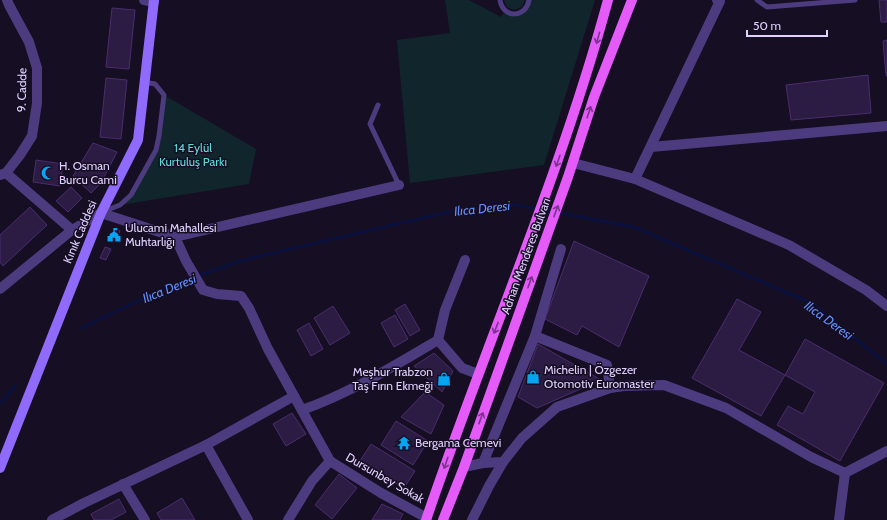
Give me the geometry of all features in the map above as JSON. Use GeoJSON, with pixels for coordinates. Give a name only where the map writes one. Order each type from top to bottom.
{"type":"FeatureCollection","features":[{"type":"Feature","properties":{"kind":"main road","name":"Adnan Menderes Bulvarı"},"geometry":{"type":"LineString","coordinates":[[426,519],[478,374],[553,175],[594,52],[608,0]]}},
{"type":"Feature","properties":{"kind":"main road","name":"Adnan Menderes Bulvarı"},"geometry":{"type":"LineString","coordinates":[[443,520],[464,467],[568,178],[594,97],[632,0]]}},
{"type":"Feature","properties":{"kind":"main road","name":"Kınık Caddesi"},"geometry":{"type":"LineString","coordinates":[[0,468],[95,227],[138,140],[151,1]]}},
{"type":"Feature","properties":{"kind":"street","name":"9. Cadde"},"geometry":{"type":"LineString","coordinates":[[3,174],[20,155],[32,136],[37,103],[37,68],[29,42],[7,0]]}},
{"type":"Feature","properties":{"kind":"street"},"geometry":{"type":"LineString","coordinates":[[635,179],[719,0]]}},
{"type":"Feature","properties":{"kind":"street"},"geometry":{"type":"LineString","coordinates":[[651,147],[887,126]]}},
{"type":"Feature","properties":{"kind":"street"},"geometry":{"type":"LineString","coordinates":[[573,163],[635,179],[789,245],[866,290],[887,306]]}},
{"type":"Feature","properties":{"kind":"street"},"geometry":{"type":"LineString","coordinates":[[3,174],[72,230]]}},
{"type":"Feature","properties":{"kind":"street"},"geometry":{"type":"LineString","coordinates":[[0,289],[72,230],[101,213],[175,237],[399,185]]}},
{"type":"Feature","properties":{"kind":"street"},"geometry":{"type":"LineString","coordinates":[[175,237],[186,261],[203,290],[216,294],[241,296],[249,308],[268,349],[330,461]]}},
{"type":"Feature","properties":{"kind":"street"},"geometry":{"type":"LineString","coordinates":[[483,463],[534,336],[561,250]]}},
{"type":"Feature","properties":{"kind":"street"},"geometry":{"type":"LineString","coordinates":[[302,410],[349,391],[438,340],[445,310],[465,260]]}},
{"type":"Feature","properties":{"kind":"street"},"geometry":{"type":"LineString","coordinates":[[534,336],[607,365],[610,388]]}},
{"type":"Feature","properties":{"kind":"street"},"geometry":{"type":"LineString","coordinates":[[438,340],[462,368],[478,374]]}},
{"type":"Feature","properties":{"kind":"street"},"geometry":{"type":"LineString","coordinates":[[472,520],[503,462],[522,438],[557,407],[610,388],[624,386],[664,385],[726,408],[811,457],[845,473]]}},
{"type":"Feature","properties":{"kind":"street"},"geometry":{"type":"LineString","coordinates":[[52,520],[206,445],[294,396]]}},
{"type":"Feature","properties":{"kind":"street"},"geometry":{"type":"LineString","coordinates":[[206,445],[248,520]]}},
{"type":"Feature","properties":{"kind":"street"},"geometry":{"type":"LineString","coordinates":[[845,473],[887,451]]}},
{"type":"Feature","properties":{"kind":"street","name":"Dursunbey Sokak"},"geometry":{"type":"LineString","coordinates":[[288,520],[312,481],[330,461],[426,519]]}},
{"type":"Feature","properties":{"kind":"street"},"geometry":{"type":"LineString","coordinates":[[464,467],[483,463],[503,462]]}},
{"type":"Feature","properties":{"kind":"street"},"geometry":{"type":"LineString","coordinates":[[839,520],[845,473]]}},
{"type":"Feature","properties":{"kind":"street"},"geometry":{"type":"LineString","coordinates":[[124,484],[145,520]]}},
{"type":"Feature","properties":{"kind":"lane"},"geometry":{"type":"LineString","coordinates":[[499,0],[504,11],[513,14],[523,12],[529,0]]}},
{"type":"Feature","properties":{"kind":"lane"},"geometry":{"type":"LineString","coordinates":[[757,0],[767,7],[855,0]]}},
{"type":"Feature","properties":{"kind":"lane"},"geometry":{"type":"LineString","coordinates":[[101,213],[120,205],[131,195],[156,150],[164,95],[155,84],[144,82]]}},
{"type":"Feature","properties":{"kind":"lane"},"geometry":{"type":"LineString","coordinates":[[378,106],[370,124],[399,185]]}},
{"type":"Feature","properties":{"kind":"green space"},"geometry":{"type":"Polygon","coordinates":[[[445,0],[469,0],[501,17],[505,11],[518,14],[529,0],[595,0],[544,165],[410,183],[397,40],[450,33],[445,0]]]}},
{"type":"Feature","properties":{"kind":"green space"},"geometry":{"type":"Polygon","coordinates":[[[504,0],[525,0],[522,6],[518,9],[510,9],[507,7],[504,0]]]}},
{"type":"Feature","properties":{"kind":"green space","name":"14 Eylül Kurtuluş Parkı"},"geometry":{"type":"Polygon","coordinates":[[[164,95],[256,149],[249,184],[120,205],[131,195],[156,150],[164,95]]]}},
{"type":"Feature","properties":{"kind":"building"},"geometry":{"type":"Polygon","coordinates":[[[879,0],[887,0],[887,22],[881,22],[879,0]]]}},
{"type":"Feature","properties":{"kind":"building"},"geometry":{"type":"Polygon","coordinates":[[[112,8],[135,10],[129,69],[106,67],[112,8]]]}},
{"type":"Feature","properties":{"kind":"building"},"geometry":{"type":"Polygon","coordinates":[[[887,40],[887,76],[886,76],[883,41],[887,40]]]}},
{"type":"Feature","properties":{"kind":"building"},"geometry":{"type":"Polygon","coordinates":[[[868,75],[871,113],[791,120],[786,85],[868,75]]]}},
{"type":"Feature","properties":{"kind":"building"},"geometry":{"type":"Polygon","coordinates":[[[106,78],[127,80],[121,139],[100,137],[106,78]]]}},
{"type":"Feature","properties":{"kind":"building"},"geometry":{"type":"Polygon","coordinates":[[[93,143],[117,152],[101,183],[91,193],[73,176],[93,143]]]}},
{"type":"Feature","properties":{"kind":"building","name":"H. Osman Burcu Cami"},"geometry":{"type":"Polygon","coordinates":[[[36,160],[63,164],[60,186],[33,182],[36,160]]]}},
{"type":"Feature","properties":{"kind":"building"},"geometry":{"type":"Polygon","coordinates":[[[71,187],[82,198],[68,212],[56,201],[71,187]]]}},
{"type":"Feature","properties":{"kind":"building"},"geometry":{"type":"Polygon","coordinates":[[[30,207],[47,225],[3,266],[0,262],[0,235],[30,207]]]}},
{"type":"Feature","properties":{"kind":"building","name":"Ulucami Mahallesi Muhtarlığı"},"geometry":{"type":"Polygon","coordinates":[[[114,228],[120,231],[115,242],[109,239],[114,228]]]}},
{"type":"Feature","properties":{"kind":"building"},"geometry":{"type":"Polygon","coordinates":[[[574,241],[649,276],[619,347],[582,326],[577,335],[545,319],[574,241]]]}},
{"type":"Feature","properties":{"kind":"building"},"geometry":{"type":"Polygon","coordinates":[[[105,247],[111,249],[106,260],[100,258],[105,247]]]}},
{"type":"Feature","properties":{"kind":"building"},"geometry":{"type":"Polygon","coordinates":[[[737,299],[761,312],[739,350],[785,375],[761,416],[692,378],[737,299]]]}},
{"type":"Feature","properties":{"kind":"building"},"geometry":{"type":"Polygon","coordinates":[[[405,304],[420,330],[410,336],[395,310],[405,304]]]}},
{"type":"Feature","properties":{"kind":"building"},"geometry":{"type":"Polygon","coordinates":[[[333,306],[350,333],[330,345],[314,318],[333,306]]]}},
{"type":"Feature","properties":{"kind":"building"},"geometry":{"type":"Polygon","coordinates":[[[395,315],[408,339],[394,347],[381,323],[395,315]]]}},
{"type":"Feature","properties":{"kind":"building"},"geometry":{"type":"Polygon","coordinates":[[[309,323],[323,349],[311,356],[297,330],[309,323]]]}},
{"type":"Feature","properties":{"kind":"building"},"geometry":{"type":"Polygon","coordinates":[[[805,339],[884,383],[840,461],[777,425],[788,406],[803,414],[815,392],[785,375],[805,339]]]}},
{"type":"Feature","properties":{"kind":"building"},"geometry":{"type":"Polygon","coordinates":[[[538,344],[601,380],[537,408],[518,397],[538,344]]]}},
{"type":"Feature","properties":{"kind":"building"},"geometry":{"type":"Polygon","coordinates":[[[434,353],[453,371],[442,392],[414,366],[434,353]]]}},
{"type":"Feature","properties":{"kind":"building"},"geometry":{"type":"Polygon","coordinates":[[[425,392],[444,405],[431,434],[401,417],[425,392]]]}},
{"type":"Feature","properties":{"kind":"building"},"geometry":{"type":"Polygon","coordinates":[[[292,413],[306,434],[286,446],[273,424],[292,413]]]}},
{"type":"Feature","properties":{"kind":"building","name":"Bergama Cemevi"},"geometry":{"type":"Polygon","coordinates":[[[396,421],[428,441],[413,465],[381,445],[396,421]]]}},
{"type":"Feature","properties":{"kind":"building"},"geometry":{"type":"Polygon","coordinates":[[[371,444],[415,471],[404,488],[360,461],[371,444]]]}},
{"type":"Feature","properties":{"kind":"building"},"geometry":{"type":"Polygon","coordinates":[[[339,474],[357,488],[332,519],[315,505],[339,474]]]}},
{"type":"Feature","properties":{"kind":"building"},"geometry":{"type":"Polygon","coordinates":[[[182,498],[195,520],[161,520],[157,513],[182,498]]]}},
{"type":"Feature","properties":{"kind":"building"},"geometry":{"type":"Polygon","coordinates":[[[119,499],[126,512],[111,520],[94,520],[91,514],[119,499]]]}},
{"type":"Feature","properties":{"kind":"building"},"geometry":{"type":"Polygon","coordinates":[[[382,504],[403,514],[400,520],[372,520],[382,504]]]}},
{"type":"Feature","properties":{"kind":"waterway","name":"Ilıca Deresi"},"geometry":{"type":"LineString","coordinates":[[81,328],[167,287],[243,260],[448,212],[511,204],[634,227],[811,303],[887,364]]}},
{"type":"Feature","properties":{"kind":"waterway","name":"Ilıca Deresi"},"geometry":{"type":"LineString","coordinates":[[0,404],[15,386]]}},
{"type":"Feature","properties":{"kind":"place","name":"H. Osman Burcu Cami"},"geometry":{"type":"Point","coordinates":[48,173]}},
{"type":"Feature","properties":{"kind":"place","name":"Ulucami Mahallesi Muhtarlığı"},"geometry":{"type":"Point","coordinates":[114,235]}},
{"type":"Feature","properties":{"kind":"place","name":"Michelin | Özgezer Otomotiv Euromaster"},"geometry":{"type":"Point","coordinates":[533,377]}},
{"type":"Feature","properties":{"kind":"place","name":"Meşhur Trabzon Taş Fırın Ekmeği"},"geometry":{"type":"Point","coordinates":[444,379]}},
{"type":"Feature","properties":{"kind":"place","name":"Bergama Cemevi"},"geometry":{"type":"Point","coordinates":[404,443]}}]}
